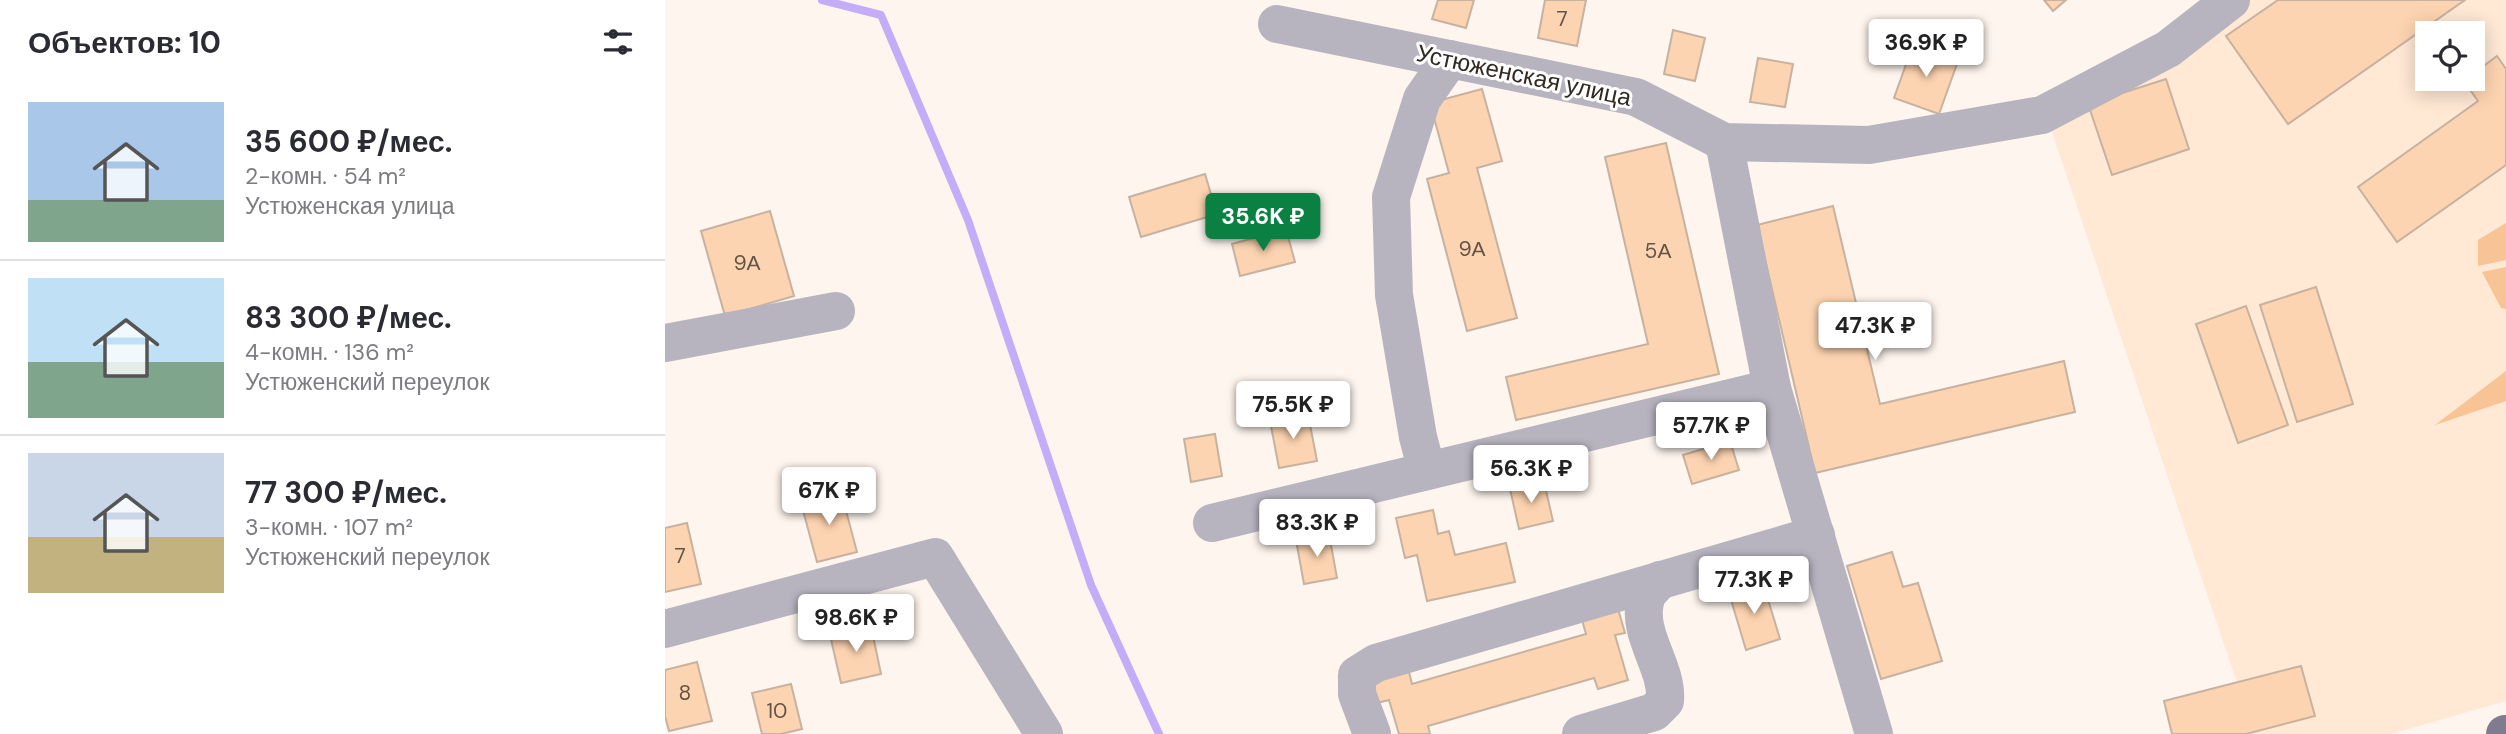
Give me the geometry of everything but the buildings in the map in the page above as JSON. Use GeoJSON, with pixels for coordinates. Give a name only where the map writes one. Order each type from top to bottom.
{"type":"FeatureCollection","features":[{"type":"Feature","properties":{"kind":"street","name":"Устюженская улица"},"geometry":{"type":"LineString","coordinates":[[1277,24],[1636,97],[1724,142],[1870,145],[2042,115],[2168,49],[2231,0]]}},
{"type":"Feature","properties":{"kind":"street"},"geometry":{"type":"LineString","coordinates":[[1427,471],[1418,437],[1394,295],[1391,197],[1422,99],[1450,59]]}},
{"type":"Feature","properties":{"kind":"street"},"geometry":{"type":"LineString","coordinates":[[1724,142],[1772,388],[1874,734]]}},
{"type":"Feature","properties":{"kind":"street"},"geometry":{"type":"LineString","coordinates":[[665,343],[836,311]]}},
{"type":"Feature","properties":{"kind":"street"},"geometry":{"type":"LineString","coordinates":[[1212,523],[1772,388]]}},
{"type":"Feature","properties":{"kind":"street"},"geometry":{"type":"LineString","coordinates":[[1372,734],[1357,694],[1357,675],[1376,663],[1815,535]]}},
{"type":"Feature","properties":{"kind":"street"},"geometry":{"type":"LineString","coordinates":[[665,629],[935,557],[1044,734]]}},
{"type":"Feature","properties":{"kind":"street"},"geometry":{"type":"LineString","coordinates":[[1581,734],[1654,712],[1665,701],[1666,688],[1643,620],[1646,596],[1660,580]]}},
{"type":"Feature","properties":{"kind":"shaded area"},"geometry":{"type":"Polygon","coordinates":[[[2212,0],[2506,0],[2506,701],[2391,734],[2254,734],[2044,108],[2212,0]]]}},
{"type":"Feature","properties":{"kind":"shaded area"},"geometry":{"type":"Polygon","coordinates":[[[2506,223],[2506,260],[2478,266],[2478,240],[2506,223]]]}},
{"type":"Feature","properties":{"kind":"shaded area"},"geometry":{"type":"Polygon","coordinates":[[[2506,267],[2506,309],[2501,308],[2482,272],[2506,267]]]}},
{"type":"Feature","properties":{"kind":"shaded area"},"geometry":{"type":"Polygon","coordinates":[[[2506,371],[2506,401],[2435,425],[2506,371]]]}},
{"type":"Feature","properties":{"kind":"waterway"},"geometry":{"type":"LineString","coordinates":[[822,0],[881,15],[968,220],[1091,585],[1159,734]]}}]}
